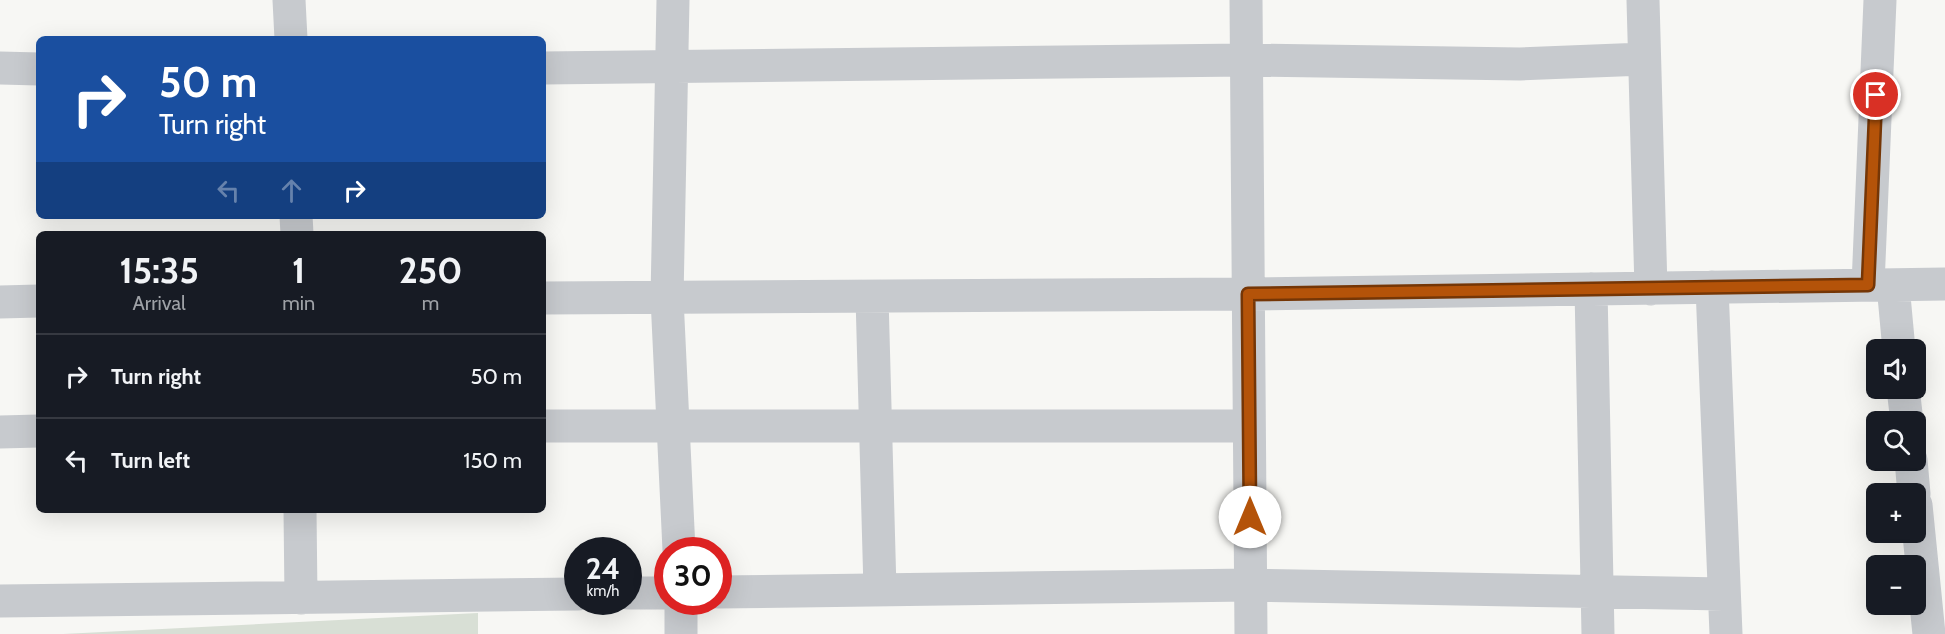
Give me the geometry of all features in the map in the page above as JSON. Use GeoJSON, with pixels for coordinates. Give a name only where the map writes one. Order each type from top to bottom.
{"type":"FeatureCollection","features":[{"type":"Feature","properties":{"kind":"street"},"geometry":{"type":"LineString","coordinates":[[289,0],[291,36]]}},
{"type":"Feature","properties":{"kind":"street"},"geometry":{"type":"LineString","coordinates":[[673,0],[667,298],[678,537]]}},
{"type":"Feature","properties":{"kind":"street"},"geometry":{"type":"LineString","coordinates":[[1245,0],[1251,634]]}},
{"type":"Feature","properties":{"kind":"street"},"geometry":{"type":"LineString","coordinates":[[1643,0],[1651,289]]}},
{"type":"Feature","properties":{"kind":"street"},"geometry":{"type":"LineString","coordinates":[[1880,0],[1880,285],[1896,339]]}},
{"type":"Feature","properties":{"kind":"street"},"geometry":{"type":"LineString","coordinates":[[546,68],[1246,60],[1520,64],[1644,59]]}},
{"type":"Feature","properties":{"kind":"street"},"geometry":{"type":"LineString","coordinates":[[0,68],[36,69]]}},
{"type":"Feature","properties":{"kind":"street"},"geometry":{"type":"LineString","coordinates":[[546,298],[1248,294],[1945,284]]}},
{"type":"Feature","properties":{"kind":"street"},"geometry":{"type":"LineString","coordinates":[[1712,287],[1726,634]]}},
{"type":"Feature","properties":{"kind":"street"},"geometry":{"type":"LineString","coordinates":[[1591,290],[1598,634]]}},
{"type":"Feature","properties":{"kind":"street"},"geometry":{"type":"LineString","coordinates":[[872,297],[880,590]]}},
{"type":"Feature","properties":{"kind":"street"},"geometry":{"type":"LineString","coordinates":[[0,302],[36,301]]}},
{"type":"Feature","properties":{"kind":"street"},"geometry":{"type":"LineString","coordinates":[[546,426],[1249,426]]}},
{"type":"Feature","properties":{"kind":"street"},"geometry":{"type":"LineString","coordinates":[[0,432],[36,431]]}},
{"type":"Feature","properties":{"kind":"street"},"geometry":{"type":"LineString","coordinates":[[300,513],[301,598]]}},
{"type":"Feature","properties":{"kind":"street"},"geometry":{"type":"LineString","coordinates":[[1920,543],[1929,634]]}},
{"type":"Feature","properties":{"kind":"street"},"geometry":{"type":"LineString","coordinates":[[732,592],[1250,585],[1723,594]]}},
{"type":"Feature","properties":{"kind":"street"},"geometry":{"type":"LineString","coordinates":[[0,601],[564,594]]}},
{"type":"Feature","properties":{"kind":"street"},"geometry":{"type":"LineString","coordinates":[[681,615],[681,634]]}},
{"type":"Feature","properties":{"kind":"shaded area"},"geometry":{"type":"Polygon","coordinates":[[[478,613],[478,634],[63,634],[478,613]]]}},
{"type":"Feature","properties":{"kind":"route"},"geometry":{"type":"LineString","coordinates":[[1250,517],[1248,294],[1868,285],[1876,95]]}}]}
